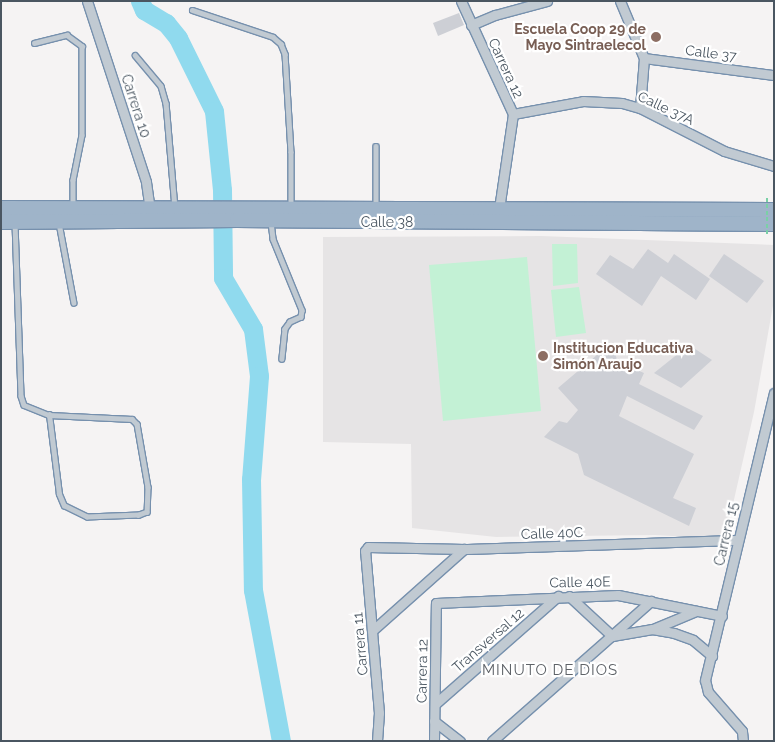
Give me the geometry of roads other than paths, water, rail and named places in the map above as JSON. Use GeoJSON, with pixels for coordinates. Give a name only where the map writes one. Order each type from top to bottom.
{"type":"FeatureCollection","features":[{"type":"Feature","properties":{"kind":"highway","name":"Calle 38"},"geometry":{"type":"LineString","coordinates":[[1,208],[150,206],[175,213],[238,213],[291,207],[499,209],[770,204]]}},
{"type":"Feature","properties":{"kind":"highway","name":"Calle 38"},"geometry":{"type":"LineString","coordinates":[[8,222],[150,221],[175,213]]}},
{"type":"Feature","properties":{"kind":"highway","name":"Calle 38"},"geometry":{"type":"LineString","coordinates":[[238,213],[271,220],[770,229]]}},
{"type":"Feature","properties":{"kind":"street","name":"Carrera 10"},"geometry":{"type":"LineString","coordinates":[[88,1],[146,182],[150,206],[150,221]]}},
{"type":"Feature","properties":{"kind":"street","name":"Carrera 12"},"geometry":{"type":"LineString","coordinates":[[460,1],[513,114],[499,209]]}},
{"type":"Feature","properties":{"kind":"street"},"geometry":{"type":"LineString","coordinates":[[471,25],[495,15],[547,1]]}},
{"type":"Feature","properties":{"kind":"street"},"geometry":{"type":"LineString","coordinates":[[620,1],[644,58],[640,108]]}},
{"type":"Feature","properties":{"kind":"street","name":"Calle 37"},"geometry":{"type":"LineString","coordinates":[[644,58],[774,75]]}},
{"type":"Feature","properties":{"kind":"street","name":"Calle 37A"},"geometry":{"type":"LineString","coordinates":[[513,114],[583,101],[605,100],[640,108],[724,151],[774,166]]}},
{"type":"Feature","properties":{"kind":"street","name":"Carrera 15"},"geometry":{"type":"LineString","coordinates":[[743,741],[742,731],[708,692],[705,680],[722,616],[737,540],[774,396]]}},
{"type":"Feature","properties":{"kind":"street","name":"Calle 40C"},"geometry":{"type":"LineString","coordinates":[[368,547],[464,549],[737,540]]}},
{"type":"Feature","properties":{"kind":"street","name":"Carrera 11"},"geometry":{"type":"LineString","coordinates":[[368,547],[365,551],[379,713],[377,741]]}},
{"type":"Feature","properties":{"kind":"street"},"geometry":{"type":"LineString","coordinates":[[373,630],[464,549]]}},
{"type":"Feature","properties":{"kind":"street","name":"Calle 40E"},"geometry":{"type":"LineString","coordinates":[[436,603],[558,596],[618,595],[722,616]]}},
{"type":"Feature","properties":{"kind":"street","name":"Transversal 12"},"geometry":{"type":"LineString","coordinates":[[435,704],[558,596]]}},
{"type":"Feature","properties":{"kind":"street"},"geometry":{"type":"LineString","coordinates":[[569,596],[612,636]]}},
{"type":"Feature","properties":{"kind":"street"},"geometry":{"type":"LineString","coordinates":[[492,741],[651,602]]}},
{"type":"Feature","properties":{"kind":"street","name":"Carrera 12"},"geometry":{"type":"LineString","coordinates":[[434,741],[436,603]]}},
{"type":"Feature","properties":{"kind":"street"},"geometry":{"type":"LineString","coordinates":[[612,636],[652,629],[696,611]]}},
{"type":"Feature","properties":{"kind":"street"},"geometry":{"type":"LineString","coordinates":[[652,629],[693,640],[712,656]]}},
{"type":"Feature","properties":{"kind":"street"},"geometry":{"type":"LineString","coordinates":[[434,721],[460,741]]}},
{"type":"Feature","properties":{"kind":"lane"},"geometry":{"type":"LineString","coordinates":[[192,10],[273,37],[281,44],[285,54],[291,152],[291,207]]}},
{"type":"Feature","properties":{"kind":"lane"},"geometry":{"type":"LineString","coordinates":[[34,43],[67,35],[73,36],[82,46],[82,136],[73,180],[73,207]]}},
{"type":"Feature","properties":{"kind":"lane"},"geometry":{"type":"LineString","coordinates":[[135,55],[161,86],[166,103],[175,213]]}},
{"type":"Feature","properties":{"kind":"lane"},"geometry":{"type":"LineString","coordinates":[[376,146],[376,222]]}},
{"type":"Feature","properties":{"kind":"lane"},"geometry":{"type":"LineString","coordinates":[[271,220],[273,239],[302,310],[301,317],[290,322],[285,330],[282,359]]}},
{"type":"Feature","properties":{"kind":"lane"},"geometry":{"type":"LineString","coordinates":[[8,222],[21,396],[24,405],[33,411],[49,415],[132,418],[137,424],[148,487],[147,512],[139,515],[87,517],[64,506],[59,494],[49,415]]}},
{"type":"Feature","properties":{"kind":"lane"},"geometry":{"type":"LineString","coordinates":[[59,222],[74,303]]}},
{"type":"Feature","properties":{"kind":"waterway"},"geometry":{"type":"LineString","coordinates":[[140,1],[144,10],[166,23],[178,38],[214,111],[222,190],[223,278],[253,329],[259,376],[251,479],[253,590],[281,741]]}},
{"type":"Feature","properties":{"kind":"place","name":"Escuela Coop 29 de Mayo Sintraelecol"},"geometry":{"type":"Point","coordinates":[656,37]}},
{"type":"Feature","properties":{"kind":"place","name":"Institucion Educativa Simón Araujo"},"geometry":{"type":"Point","coordinates":[543,356]}},
{"type":"Feature","properties":{"kind":"district","name":"MINUTO DE DIOS"},"geometry":{"type":"Point","coordinates":[550,671]}}]}
